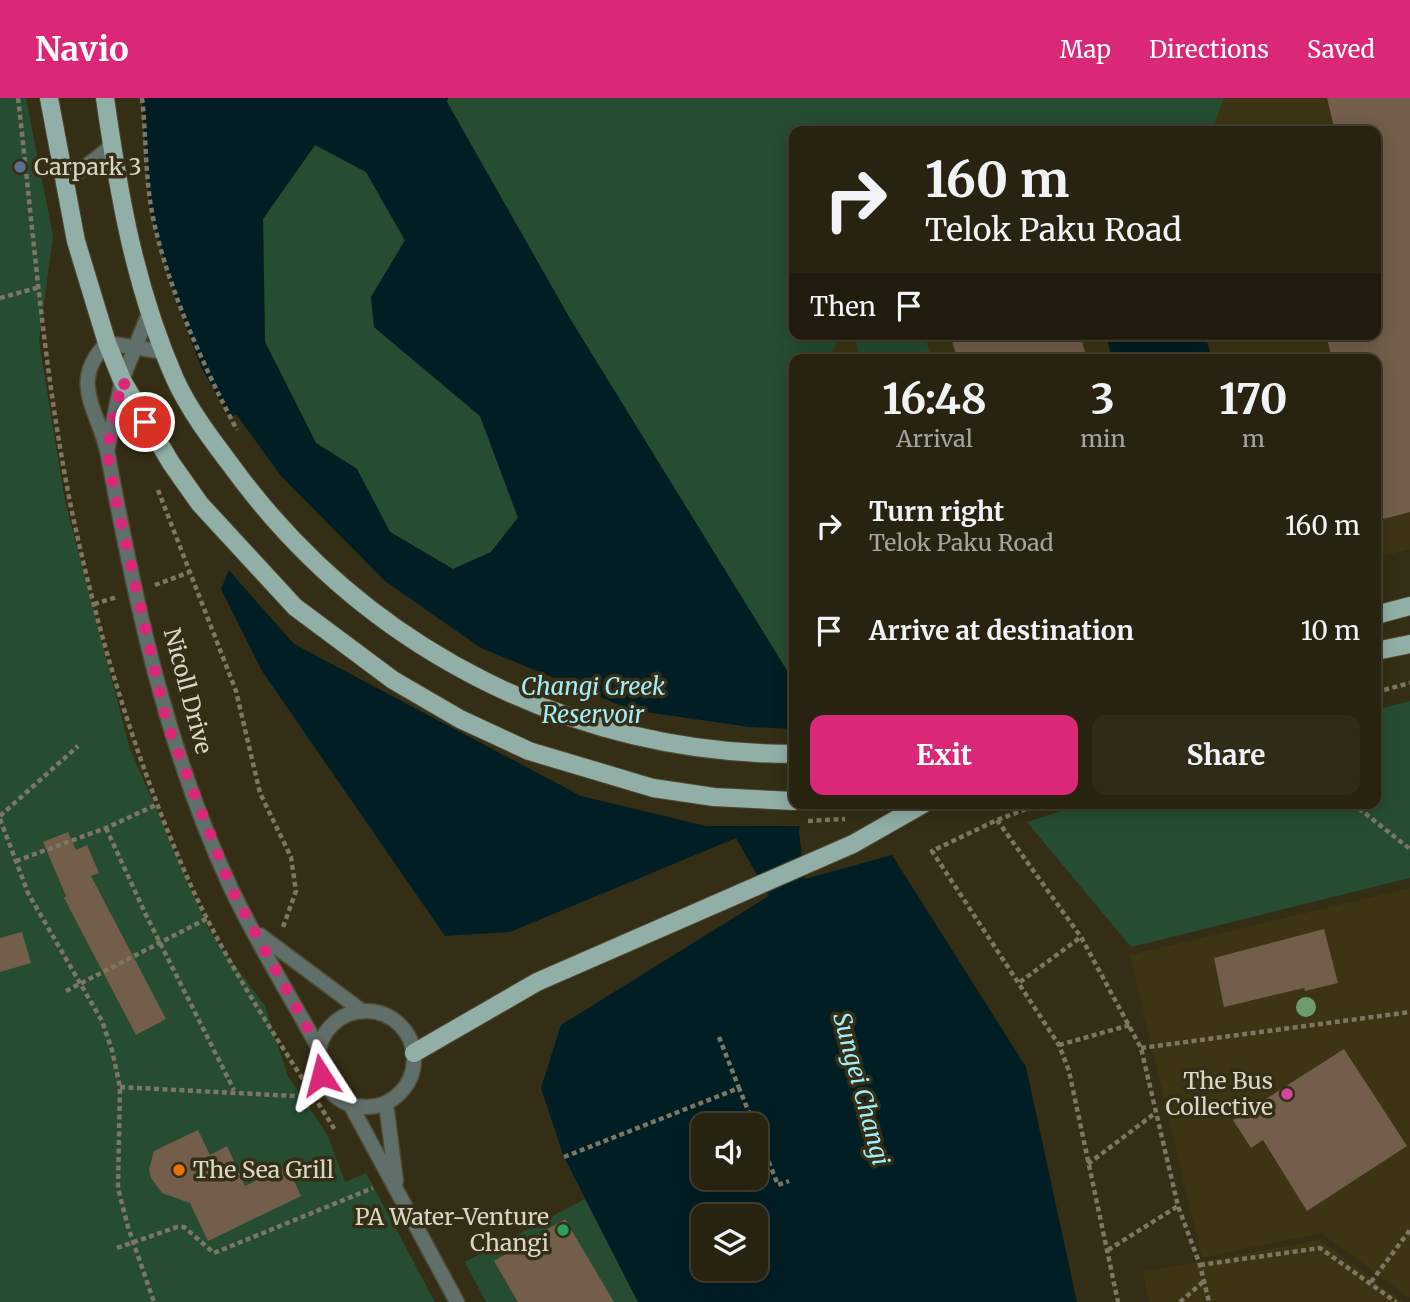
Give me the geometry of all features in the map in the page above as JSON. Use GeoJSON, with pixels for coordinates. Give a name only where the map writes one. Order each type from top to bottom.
{"type":"FeatureCollection","features":[{"type":"Feature","properties":{"kind":"main road"},"geometry":{"type":"LineString","coordinates":[[49,98],[63,184],[107,343],[122,380],[171,463],[200,504],[295,607],[393,680],[460,719],[529,751],[653,788],[714,797],[789,801]]}},
{"type":"Feature","properties":{"kind":"main road"},"geometry":{"type":"LineString","coordinates":[[104,98],[138,283],[176,382],[205,431],[261,506],[327,576],[400,631],[470,674],[544,709],[613,731],[736,754],[789,754]]}},
{"type":"Feature","properties":{"kind":"main road"},"geometry":{"type":"LineString","coordinates":[[1381,614],[1410,606]]}},
{"type":"Feature","properties":{"kind":"main road"},"geometry":{"type":"LineString","coordinates":[[1381,650],[1410,644]]}},
{"type":"Feature","properties":{"kind":"main road"},"geometry":{"type":"LineString","coordinates":[[414,1053],[537,982],[853,844],[914,809]]}},
{"type":"Feature","properties":{"kind":"street"},"geometry":{"type":"LineString","coordinates":[[63,184],[111,146]]}},
{"type":"Feature","properties":{"kind":"street","name":"Nicoll Drive"},"geometry":{"type":"LineString","coordinates":[[107,451],[122,380],[149,313]]}},
{"type":"Feature","properties":{"kind":"street"},"geometry":{"type":"LineString","coordinates":[[107,343],[164,352]]}},
{"type":"Feature","properties":{"kind":"street","name":"Nicoll Drive"},"geometry":{"type":"LineString","coordinates":[[107,343],[90,365],[87,390],[107,451],[167,724],[231,888],[319,1049],[319,1067],[324,1083],[339,1098],[350,1104],[457,1302]]}},
{"type":"Feature","properties":{"kind":"street","name":"Nicoll Drive"},"geometry":{"type":"LineString","coordinates":[[256,932],[362,1011],[381,1013],[399,1024],[409,1037],[414,1053]]}},
{"type":"Feature","properties":{"kind":"street"},"geometry":{"type":"LineString","coordinates":[[319,1049],[335,1022],[362,1011]]}},
{"type":"Feature","properties":{"kind":"street"},"geometry":{"type":"LineString","coordinates":[[350,1104],[368,1107],[386,1103],[398,1095],[408,1083],[414,1053]]}},
{"type":"Feature","properties":{"kind":"street","name":"Nicoll Drive"},"geometry":{"type":"LineString","coordinates":[[386,1103],[396,1189]]}},
{"type":"Feature","properties":{"kind":"path"},"geometry":{"type":"LineString","coordinates":[[142,98],[149,198],[158,241],[210,379],[243,440]]}},
{"type":"Feature","properties":{"kind":"path"},"geometry":{"type":"LineString","coordinates":[[0,298],[40,287]]}},
{"type":"Feature","properties":{"kind":"path"},"geometry":{"type":"LineString","coordinates":[[155,483],[236,691],[260,793],[291,857],[296,891],[276,947]]}},
{"type":"Feature","properties":{"kind":"path"},"geometry":{"type":"LineString","coordinates":[[1381,691],[1410,683]]}},
{"type":"Feature","properties":{"kind":"path"},"geometry":{"type":"LineString","coordinates":[[78,746],[0,818],[28,893],[105,1031],[120,1087],[118,1188],[154,1302]]}},
{"type":"Feature","properties":{"kind":"path"},"geometry":{"type":"LineString","coordinates":[[16,861],[106,828],[158,804]]}},
{"type":"Feature","properties":{"kind":"path"},"geometry":{"type":"LineString","coordinates":[[1026,809],[932,851],[1059,1045],[1069,1071],[1118,1302]]}},
{"type":"Feature","properties":{"kind":"path"},"geometry":{"type":"LineString","coordinates":[[1360,809],[1410,849]]}},
{"type":"Feature","properties":{"kind":"path"},"geometry":{"type":"LineString","coordinates":[[997,820],[1081,937],[1141,1048],[1154,1114],[1178,1206],[1200,1265],[1209,1302]]}},
{"type":"Feature","properties":{"kind":"path"},"geometry":{"type":"LineString","coordinates":[[106,828],[234,1090]]}},
{"type":"Feature","properties":{"kind":"path"},"geometry":{"type":"LineString","coordinates":[[66,990],[208,918]]}},
{"type":"Feature","properties":{"kind":"path"},"geometry":{"type":"LineString","coordinates":[[1020,982],[1081,937]]}},
{"type":"Feature","properties":{"kind":"path"},"geometry":{"type":"LineString","coordinates":[[1141,1048],[1410,1012]]}},
{"type":"Feature","properties":{"kind":"path"},"geometry":{"type":"LineString","coordinates":[[1059,1045],[1130,1025]]}},
{"type":"Feature","properties":{"kind":"path"},"geometry":{"type":"LineString","coordinates":[[719,1037],[749,1113]]}},
{"type":"Feature","properties":{"kind":"path"},"geometry":{"type":"LineString","coordinates":[[120,1087],[234,1090],[315,1097]]}},
{"type":"Feature","properties":{"kind":"path"},"geometry":{"type":"LineString","coordinates":[[564,1157],[740,1088]]}},
{"type":"Feature","properties":{"kind":"path"},"geometry":{"type":"LineString","coordinates":[[1088,1164],[1154,1114]]}},
{"type":"Feature","properties":{"kind":"path"},"geometry":{"type":"LineString","coordinates":[[768,1160],[778,1185],[789,1181]]}},
{"type":"Feature","properties":{"kind":"path"},"geometry":{"type":"LineString","coordinates":[[117,1248],[133,1240],[184,1227],[214,1252],[374,1187]]}},
{"type":"Feature","properties":{"kind":"path"},"geometry":{"type":"LineString","coordinates":[[1108,1250],[1178,1206]]}},
{"type":"Feature","properties":{"kind":"path"},"geometry":{"type":"LineString","coordinates":[[1371,1282],[1410,1230]]}},
{"type":"Feature","properties":{"kind":"path"},"geometry":{"type":"LineString","coordinates":[[1200,1265],[1320,1248],[1396,1302]]}},
{"type":"Feature","properties":{"kind":"path"},"geometry":{"type":"LineString","coordinates":[[1180,1302],[1204,1281]]}},
{"type":"Feature","properties":{"kind":"shaded area"},"geometry":{"type":"Polygon","coordinates":[[[937,98],[1410,98],[1410,549],[1381,557],[1381,354],[810,354],[806,340],[1381,340],[1381,126],[833,126],[937,98]]]}},
{"type":"Feature","properties":{"kind":"shaded area","name":"The Bus Collective"},"geometry":{"type":"Polygon","coordinates":[[[1410,888],[1410,1298],[1321,1233],[1202,1258],[1130,955],[1410,888]]]}},
{"type":"Feature","properties":{"kind":"shaded area"},"geometry":{"type":"Polygon","coordinates":[[[1320,1240],[1403,1302],[1149,1302],[1143,1272],[1320,1240]]]}},
{"type":"Feature","properties":{"kind":"green space"},"geometry":{"type":"Polygon","coordinates":[[[0,98],[26,98],[53,236],[39,341],[65,501],[130,749],[209,930],[265,1006],[288,1076],[328,1136],[345,1182],[366,1173],[435,1302],[0,1302],[0,98]]]}},
{"type":"Feature","properties":{"kind":"green space"},"geometry":{"type":"Polygon","coordinates":[[[448,98],[1224,98],[1214,126],[789,126],[789,340],[837,340],[831,354],[789,354],[789,674],[569,317],[447,102],[448,98]]]}},
{"type":"Feature","properties":{"kind":"green space"},"geometry":{"type":"Polygon","coordinates":[[[315,145],[366,172],[405,241],[371,297],[374,327],[480,416],[518,517],[491,552],[453,569],[390,532],[357,469],[316,443],[265,342],[263,219],[315,145]]]}},
{"type":"Feature","properties":{"kind":"green space"},"geometry":{"type":"Polygon","coordinates":[[[855,340],[926,340],[930,354],[859,354],[855,340]]]}},
{"type":"Feature","properties":{"kind":"green space"},"geometry":{"type":"Polygon","coordinates":[[[1410,701],[1410,878],[1131,947],[1027,822],[1067,809],[1381,809],[1381,709],[1410,701]]]}},
{"type":"Feature","properties":{"kind":"green space","name":"PA Water-Venture Changi"},"geometry":{"type":"Polygon","coordinates":[[[585,1199],[638,1302],[486,1302],[465,1262],[585,1199]]]}},
{"type":"Feature","properties":{"kind":"water","name":"Changi Creek Reservoir"},"geometry":{"type":"Polygon","coordinates":[[[142,98],[448,98],[447,102],[569,317],[789,674],[789,809],[802,809],[799,832],[805,879],[892,855],[1026,1067],[1077,1302],[638,1302],[564,1157],[541,1088],[561,1025],[769,896],[736,838],[510,932],[445,936],[262,671],[221,589],[272,470],[235,427],[201,367],[175,297],[150,211],[142,98]],[[315,145],[263,219],[265,342],[316,443],[357,469],[390,532],[453,569],[491,552],[518,518],[480,416],[374,327],[371,297],[405,240],[366,172],[315,145]]]}},
{"type":"Feature","properties":{"kind":"water"},"geometry":{"type":"Polygon","coordinates":[[[1107,340],[1207,340],[1211,354],[1111,354],[1107,340]]]}},
{"type":"Feature","properties":{"kind":"pier"},"geometry":{"type":"Polygon","coordinates":[[[236,414],[281,476],[385,581],[481,648],[632,710],[750,727],[789,729],[789,809],[806,809],[803,826],[706,826],[581,796],[294,644],[227,568],[268,471],[227,420],[236,414]]]}},
{"type":"Feature","properties":{"kind":"building"},"geometry":{"type":"Polygon","coordinates":[[[1327,98],[1410,98],[1410,512],[1381,520],[1381,354],[1331,354],[1327,340],[1381,340],[1381,126],[1334,126],[1327,98]]]}},
{"type":"Feature","properties":{"kind":"building"},"geometry":{"type":"Polygon","coordinates":[[[952,340],[1082,340],[1086,354],[956,354],[952,340]]]}},
{"type":"Feature","properties":{"kind":"building"},"geometry":{"type":"Polygon","coordinates":[[[68,832],[76,850],[87,845],[99,873],[91,876],[166,1019],[136,1035],[64,898],[66,896],[43,842],[68,832]]]}},
{"type":"Feature","properties":{"kind":"building"},"geometry":{"type":"Polygon","coordinates":[[[1324,929],[1338,983],[1305,991],[1304,988],[1224,1007],[1214,958],[1324,929]]]}},
{"type":"Feature","properties":{"kind":"building"},"geometry":{"type":"Polygon","coordinates":[[[22,932],[31,963],[0,972],[0,938],[22,932]]]}},
{"type":"Feature","properties":{"kind":"building"},"geometry":{"type":"Polygon","coordinates":[[[1344,1049],[1407,1146],[1307,1211],[1263,1140],[1251,1148],[1233,1120],[1344,1049]]]}},
{"type":"Feature","properties":{"kind":"building"},"geometry":{"type":"Polygon","coordinates":[[[198,1130],[210,1155],[227,1146],[245,1186],[287,1166],[301,1196],[208,1241],[190,1203],[162,1193],[151,1178],[149,1169],[154,1151],[198,1130]]]}},
{"type":"Feature","properties":{"kind":"building"},"geometry":{"type":"Polygon","coordinates":[[[565,1219],[614,1302],[518,1302],[494,1261],[565,1219]]]}},
{"type":"Feature","properties":{"kind":"place","name":"Carpark 3"},"geometry":{"type":"Point","coordinates":[20,167]}},
{"type":"Feature","properties":{"kind":"place","name":"The Bus Collective"},"geometry":{"type":"Point","coordinates":[1287,1094]}},
{"type":"Feature","properties":{"kind":"place","name":"The Sea Grill"},"geometry":{"type":"Point","coordinates":[179,1170]}},
{"type":"Feature","properties":{"kind":"place","name":"PA Water-Venture Changi"},"geometry":{"type":"Point","coordinates":[563,1230]}},
{"type":"Feature","properties":{"kind":"route"},"geometry":{"type":"LineString","coordinates":[[145,422],[122,380],[107,451],[167,724],[231,888],[319,1049],[321,1075]]}},
{"type":"Feature","properties":{"kind":"water label","name":"Sungei Changi"},"geometry":{"type":"Point","coordinates":[861,1089]}}]}
